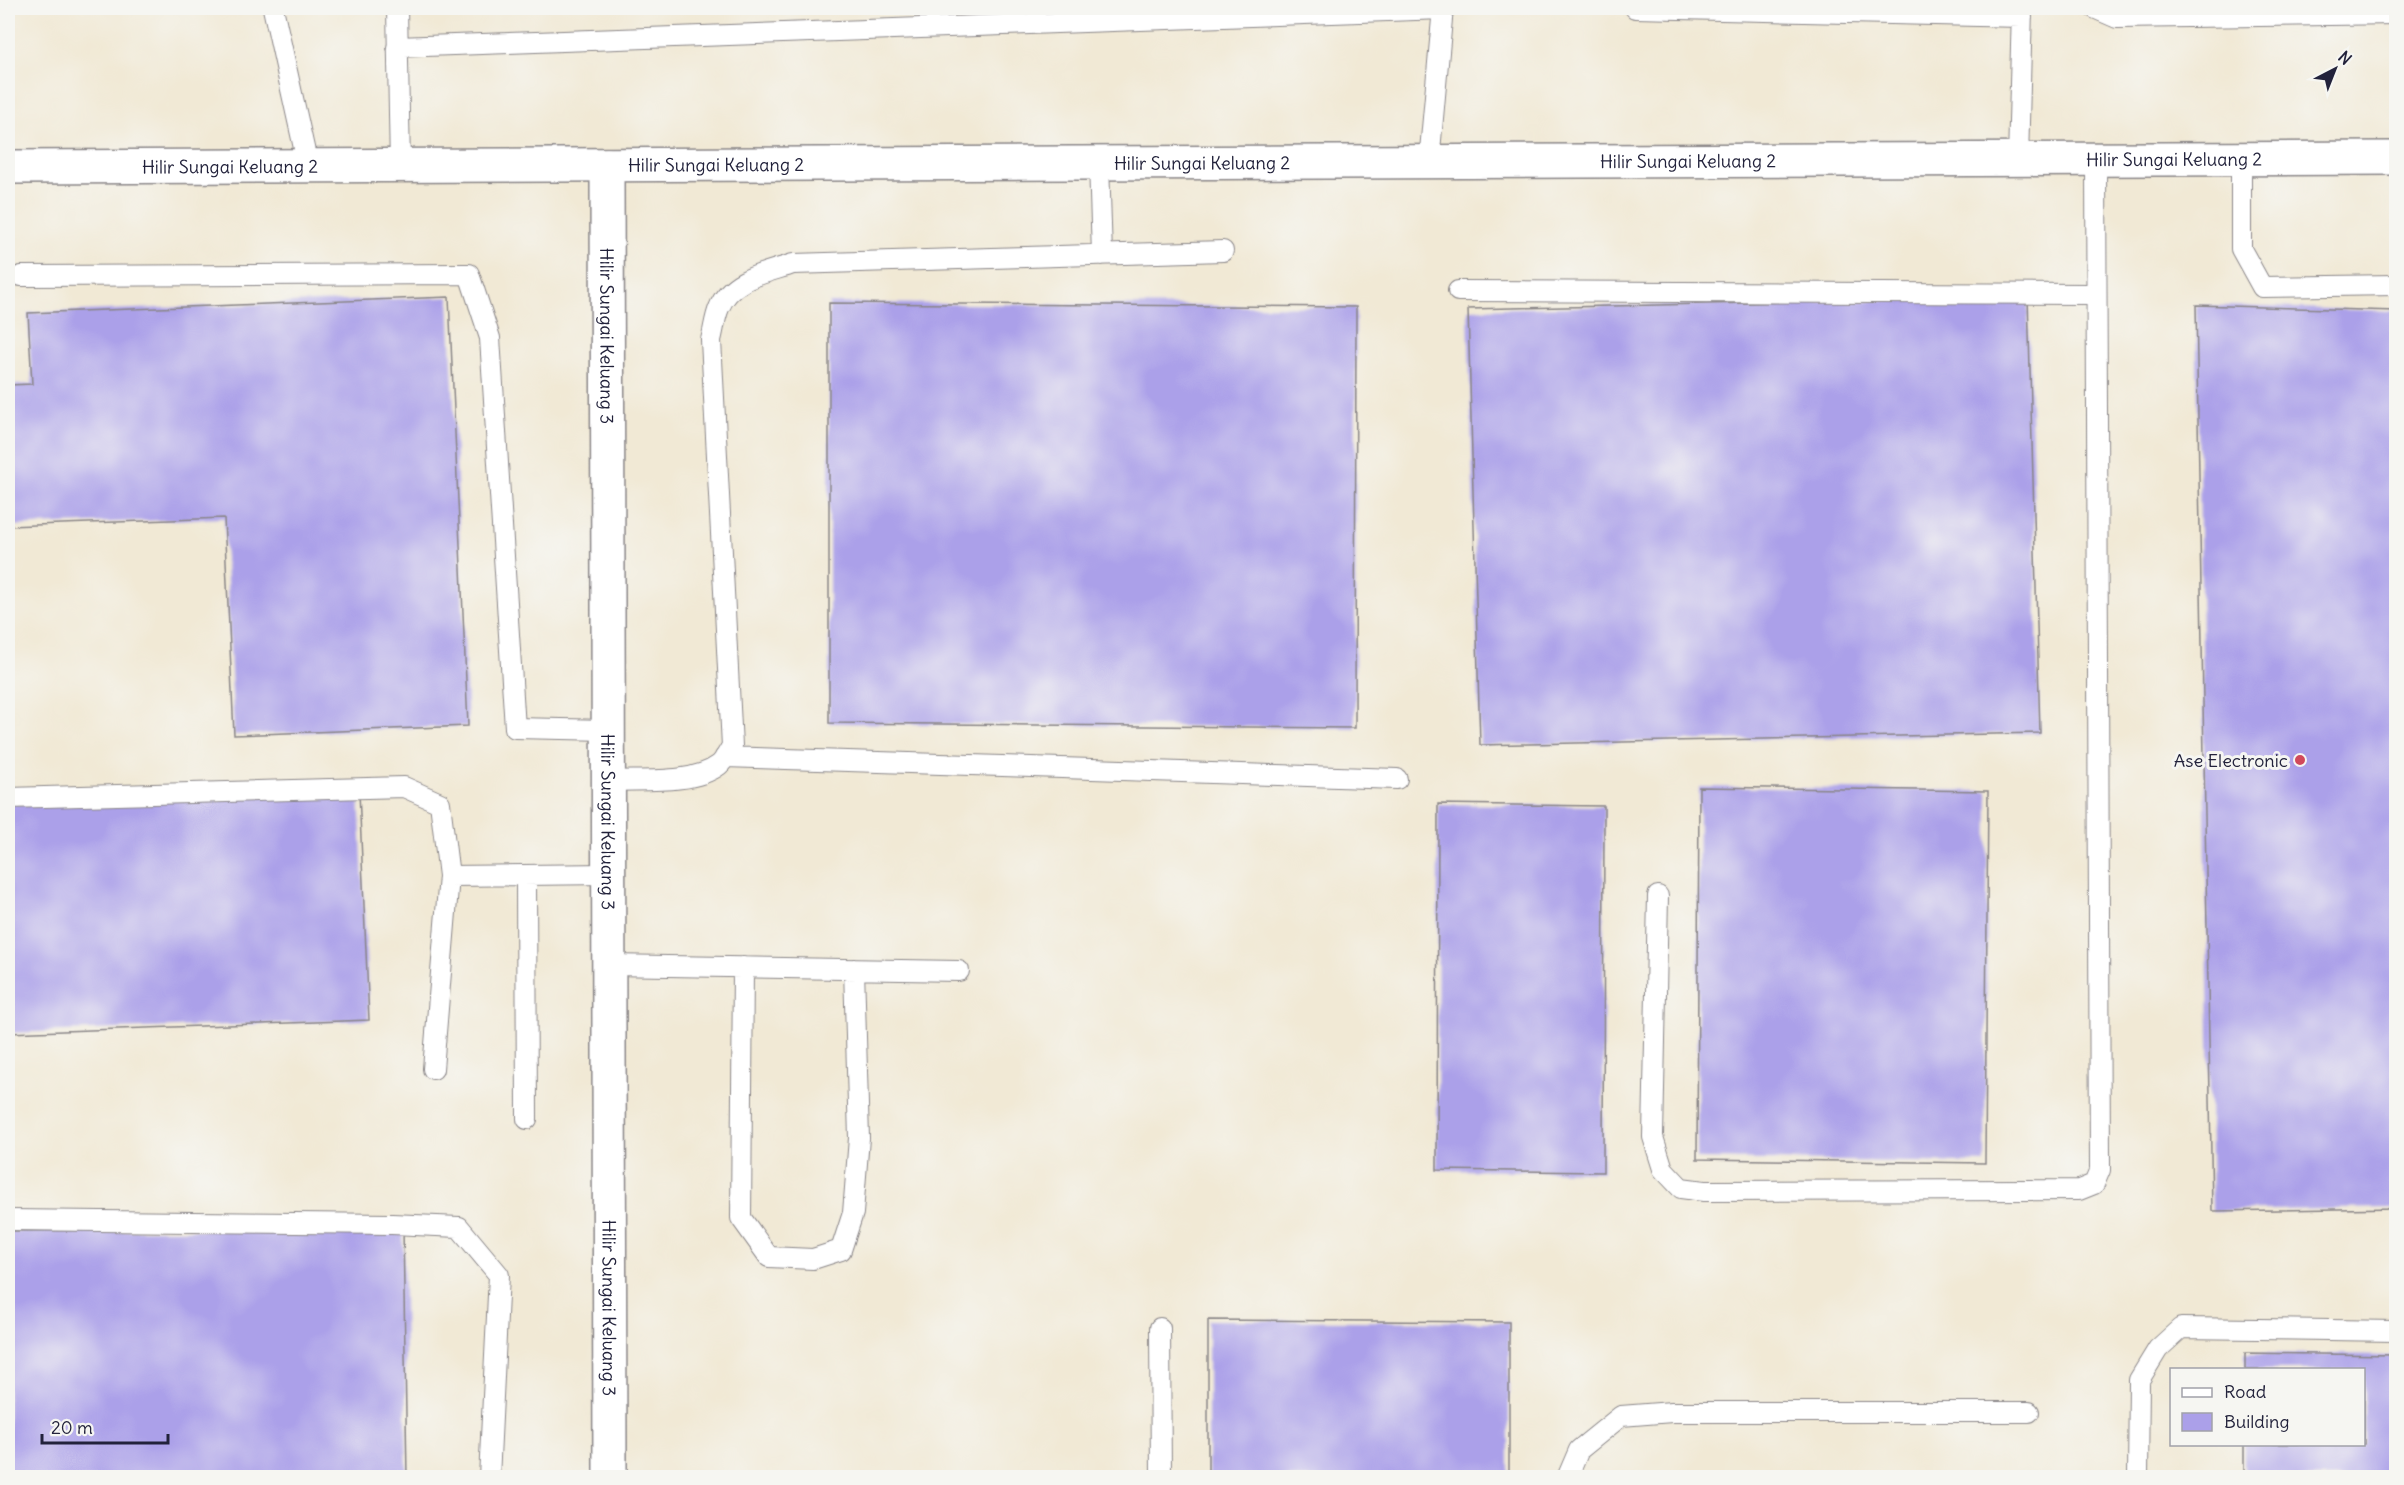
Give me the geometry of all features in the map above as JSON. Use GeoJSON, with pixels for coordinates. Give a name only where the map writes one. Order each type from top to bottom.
{"type":"FeatureCollection","features":[{"type":"Feature","properties":{"kind":"street","name":"Hilir Sungai Keluang 2"},"geometry":{"type":"LineString","coordinates":[[8,167],[2397,158]]}},
{"type":"Feature","properties":{"kind":"street","name":"Hilir Sungai Keluang 3"},"geometry":{"type":"LineString","coordinates":[[607,165],[610,1478]]}},
{"type":"Feature","properties":{"kind":"lane"},"geometry":{"type":"LineString","coordinates":[[273,8],[308,166]]}},
{"type":"Feature","properties":{"kind":"lane"},"geometry":{"type":"LineString","coordinates":[[397,8],[400,166]]}},
{"type":"Feature","properties":{"kind":"lane"},"geometry":{"type":"LineString","coordinates":[[397,46],[1443,8],[1429,162]]}},
{"type":"Feature","properties":{"kind":"lane"},"geometry":{"type":"LineString","coordinates":[[1635,8],[2022,12],[2018,160]]}},
{"type":"Feature","properties":{"kind":"lane"},"geometry":{"type":"LineString","coordinates":[[2094,8],[2117,18],[2397,14]]}},
{"type":"Feature","properties":{"kind":"lane"},"geometry":{"type":"LineString","coordinates":[[1658,896],[1653,1137],[1663,1169],[1681,1188],[1704,1191],[2079,1190],[2094,1184],[2100,1170],[2096,159]]}},
{"type":"Feature","properties":{"kind":"lane"},"geometry":{"type":"LineString","coordinates":[[2241,159],[2241,249],[2262,287],[2397,285]]}},
{"type":"Feature","properties":{"kind":"lane"},"geometry":{"type":"LineString","coordinates":[[1099,163],[1102,255]]}},
{"type":"Feature","properties":{"kind":"lane"},"geometry":{"type":"LineString","coordinates":[[608,781],[686,778],[720,764],[732,746],[711,340],[719,307],[729,292],[745,279],[793,264],[1223,251]]}},
{"type":"Feature","properties":{"kind":"lane"},"geometry":{"type":"LineString","coordinates":[[21,276],[469,274],[490,338],[515,728],[608,730]]}},
{"type":"Feature","properties":{"kind":"lane"},"geometry":{"type":"LineString","coordinates":[[1458,291],[2096,294]]}},
{"type":"Feature","properties":{"kind":"lane"},"geometry":{"type":"LineString","coordinates":[[725,757],[1397,779]]}},
{"type":"Feature","properties":{"kind":"lane"},"geometry":{"type":"LineString","coordinates":[[8,798],[404,787],[440,803],[449,876],[433,1069]]}},
{"type":"Feature","properties":{"kind":"lane"},"geometry":{"type":"LineString","coordinates":[[449,876],[609,874]]}},
{"type":"Feature","properties":{"kind":"lane"},"geometry":{"type":"LineString","coordinates":[[526,876],[527,1119]]}},
{"type":"Feature","properties":{"kind":"lane"},"geometry":{"type":"LineString","coordinates":[[609,965],[959,970]]}},
{"type":"Feature","properties":{"kind":"lane"},"geometry":{"type":"LineString","coordinates":[[743,967],[741,1218],[769,1257],[813,1259],[841,1250],[853,1213],[859,1138],[854,969]]}},
{"type":"Feature","properties":{"kind":"lane"},"geometry":{"type":"LineString","coordinates":[[8,1220],[392,1224],[459,1227],[499,1275],[489,1478]]}},
{"type":"Feature","properties":{"kind":"lane"},"geometry":{"type":"LineString","coordinates":[[1160,1328],[1161,1478]]}},
{"type":"Feature","properties":{"kind":"lane"},"geometry":{"type":"LineString","coordinates":[[2138,1478],[2139,1380],[2158,1348],[2181,1328],[2397,1331]]}},
{"type":"Feature","properties":{"kind":"lane"},"geometry":{"type":"LineString","coordinates":[[1567,1478],[1579,1450],[1621,1416],[1672,1412],[2029,1412]]}},
{"type":"Feature","properties":{"kind":"building"},"geometry":{"type":"Polygon","coordinates":[[[449,297],[468,726],[234,735],[224,518],[8,526],[8,385],[32,384],[28,313],[449,297]]]}},
{"type":"Feature","properties":{"kind":"building"},"geometry":{"type":"Polygon","coordinates":[[[2028,297],[2040,733],[1480,745],[1468,309],[2028,297]]]}},
{"type":"Feature","properties":{"kind":"building"},"geometry":{"type":"Polygon","coordinates":[[[829,303],[1356,307],[1355,728],[829,723],[829,303]]]}},
{"type":"Feature","properties":{"kind":"building","name":"Ase Electronic"},"geometry":{"type":"Polygon","coordinates":[[[2196,305],[2396,311],[2396,1208],[2212,1211],[2196,305]]]}},
{"type":"Feature","properties":{"kind":"building"},"geometry":{"type":"Polygon","coordinates":[[[1699,787],[1988,791],[1985,1163],[1697,1159],[1699,787]]]}},
{"type":"Feature","properties":{"kind":"building"},"geometry":{"type":"Polygon","coordinates":[[[359,792],[369,1020],[8,1033],[8,804],[359,792]]]}},
{"type":"Feature","properties":{"kind":"building"},"geometry":{"type":"Polygon","coordinates":[[[1438,804],[1604,806],[1603,1172],[1437,1170],[1438,804]]]}},
{"type":"Feature","properties":{"kind":"building"},"geometry":{"type":"Polygon","coordinates":[[[403,1228],[407,1478],[8,1478],[8,1231],[403,1228]]]}},
{"type":"Feature","properties":{"kind":"building"},"geometry":{"type":"Polygon","coordinates":[[[1208,1320],[1509,1322],[1509,1478],[1208,1478],[1208,1320]]]}},
{"type":"Feature","properties":{"kind":"building"},"geometry":{"type":"Polygon","coordinates":[[[2245,1353],[2396,1355],[2396,1478],[2244,1478],[2244,1446],[2365,1446],[2365,1368],[2245,1368],[2245,1353]]]}},
{"type":"Feature","properties":{"kind":"place","name":"Ase Electronic"},"geometry":{"type":"Point","coordinates":[2300,760]}}]}
